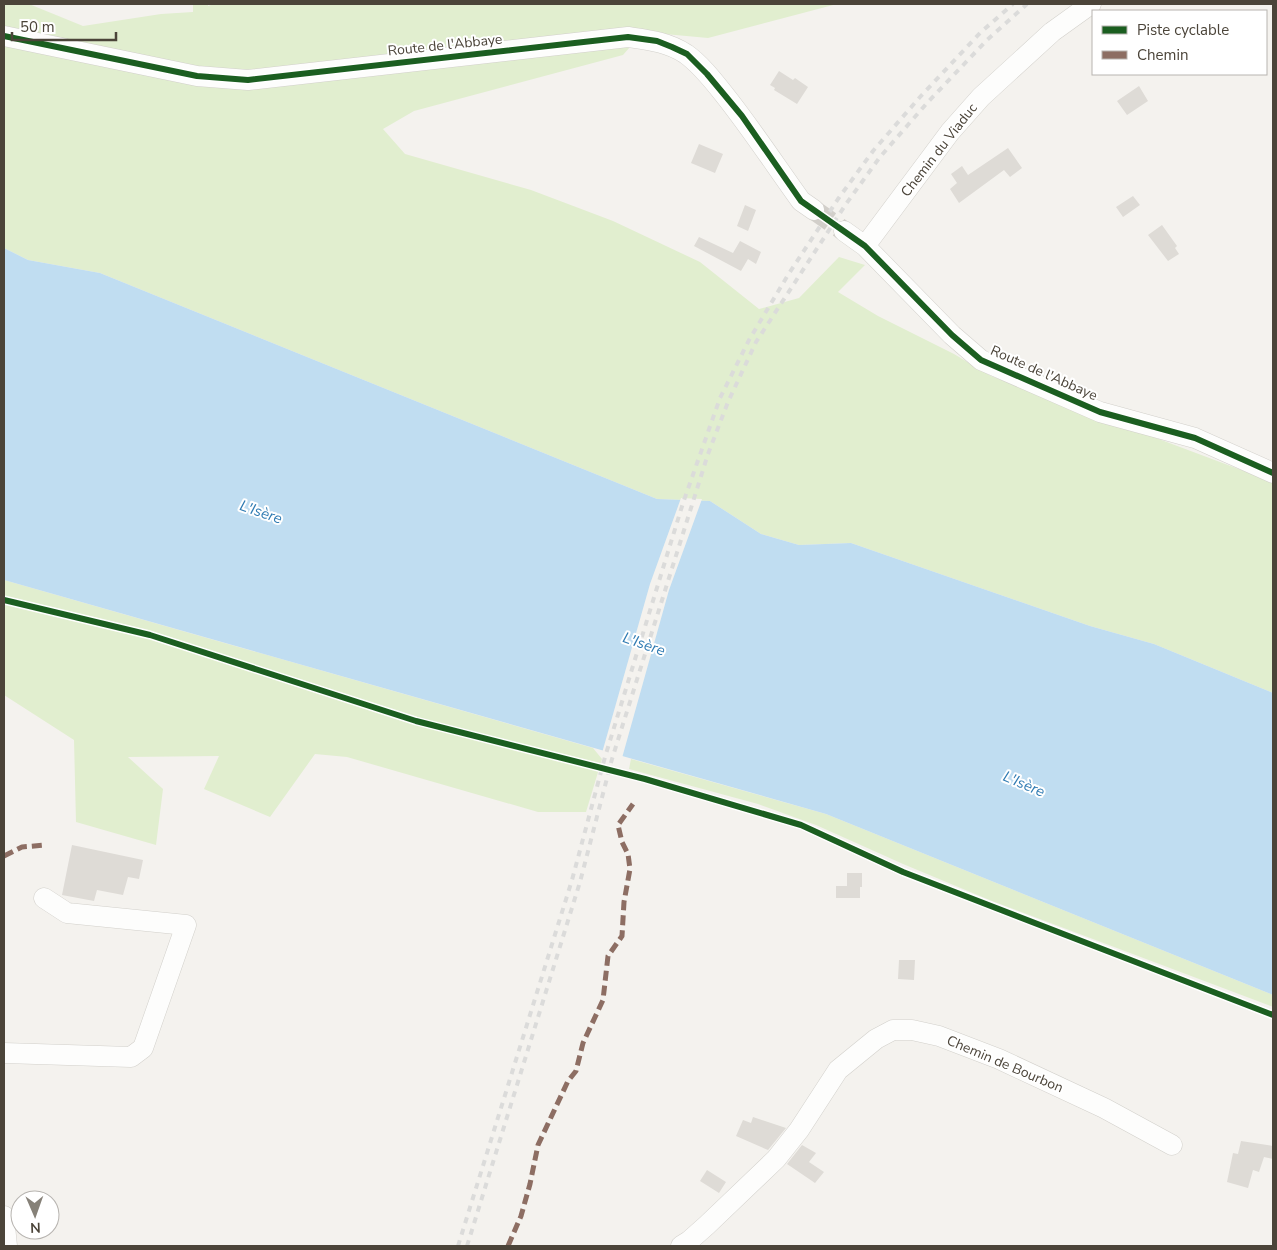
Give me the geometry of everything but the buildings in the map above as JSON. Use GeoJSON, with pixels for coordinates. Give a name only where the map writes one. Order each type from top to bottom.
{"type":"FeatureCollection","features":[{"type":"Feature","properties":{"kind":"street","name":"Chemin du Viaduc"},"geometry":{"type":"LineString","coordinates":[[865,246],[950,132],[981,97],[1052,32],[1091,4]]}},
{"type":"Feature","properties":{"kind":"street","name":"Route de l'Abbaye"},"geometry":{"type":"LineString","coordinates":[[4,36],[197,76],[248,80],[628,37],[657,41],[686,54],[707,74],[742,116],[801,201],[814,210]]}},
{"type":"Feature","properties":{"kind":"street","name":"Route de l'Abbaye"},"geometry":{"type":"LineString","coordinates":[[844,231],[865,246],[952,335],[982,360],[1100,412],[1195,438],[1273,473]]}},
{"type":"Feature","properties":{"kind":"street"},"geometry":{"type":"LineString","coordinates":[[4,1053],[131,1058],[143,1048],[186,926],[67,912],[44,898]]}},
{"type":"Feature","properties":{"kind":"street","name":"Chemin de Bourbon"},"geometry":{"type":"LineString","coordinates":[[681,1246],[707,1225],[776,1159],[799,1130],[838,1070],[876,1039],[893,1030],[912,1030],[938,1036],[999,1059],[1104,1108],[1172,1145]]}},
{"type":"Feature","properties":{"kind":"street"},"geometry":{"type":"LineString","coordinates":[[4,1216],[7,1246]]}},
{"type":"Feature","properties":{"kind":"green space"},"geometry":{"type":"Polygon","coordinates":[[[4,4],[29,4],[83,26],[161,14],[193,12],[193,4],[208,4],[208,6],[214,4],[837,4],[708,38],[643,32],[623,55],[414,111],[383,129],[405,154],[531,190],[613,221],[700,262],[759,309],[799,298],[839,257],[865,265],[838,292],[878,316],[954,354],[991,376],[1273,482],[1273,693],[1154,644],[1090,626],[851,543],[799,545],[761,534],[710,501],[657,499],[100,273],[28,260],[4,248],[4,4]]]}},
{"type":"Feature","properties":{"kind":"green space"},"geometry":{"type":"Polygon","coordinates":[[[4,580],[593,748],[602,759],[586,812],[538,812],[347,757],[315,754],[270,817],[204,789],[219,756],[128,757],[163,789],[156,845],[76,822],[74,740],[4,695],[4,580]]]}},
{"type":"Feature","properties":{"kind":"green space"},"geometry":{"type":"Polygon","coordinates":[[[631,759],[826,814],[1273,995],[1273,1007],[992,901],[816,825],[758,804],[629,769],[631,759]]]}},
{"type":"Feature","properties":{"kind":"water","name":"L'Isère"},"geometry":{"type":"Polygon","coordinates":[[[4,248],[28,260],[100,273],[657,499],[710,501],[761,534],[799,545],[851,543],[1090,626],[1154,644],[1273,693],[1273,995],[826,814],[4,580],[4,248]]]}},
{"type":"Feature","properties":{"kind":"pier"},"geometry":{"type":"Polygon","coordinates":[[[681,498],[702,499],[669,590],[622,758],[602,753],[650,584],[681,498]]]}},
{"type":"Feature","properties":{"kind":"tunnel"},"geometry":{"type":"LineString","coordinates":[[814,210],[844,231]]}},
{"type":"Feature","properties":{"kind":"railway"},"geometry":{"type":"LineString","coordinates":[[458,1246],[572,880],[605,757],[683,503],[720,398],[749,340],[788,275],[838,199],[873,151],[980,33],[1013,4]]}},
{"type":"Feature","properties":{"kind":"railway"},"geometry":{"type":"LineString","coordinates":[[467,1246],[580,882],[612,759],[708,454],[728,402],[756,342],[846,204],[880,157],[927,103],[987,40],[1027,4]]}},
{"type":"Feature","properties":{"kind":"marked path"},"geometry":{"type":"LineString","coordinates":[[508,1246],[521,1216],[538,1145],[568,1081],[576,1071],[583,1043],[603,1000],[608,956],[622,936],[624,902],[630,869],[628,854],[622,842],[618,825],[633,804]]}},
{"type":"Feature","properties":{"kind":"marked path"},"geometry":{"type":"LineString","coordinates":[[4,856],[22,847],[45,845]]}},
{"type":"Feature","properties":{"kind":"cycle path"},"geometry":{"type":"LineString","coordinates":[[4,36],[197,76],[248,80],[628,37],[657,41],[687,54],[707,74],[742,116],[801,201],[865,246],[952,335],[981,360],[1100,412],[1195,438],[1273,473]]}},
{"type":"Feature","properties":{"kind":"cycle path"},"geometry":{"type":"LineString","coordinates":[[4,600],[150,635],[416,721],[645,779],[801,825],[903,872],[1273,1015]]}}]}
